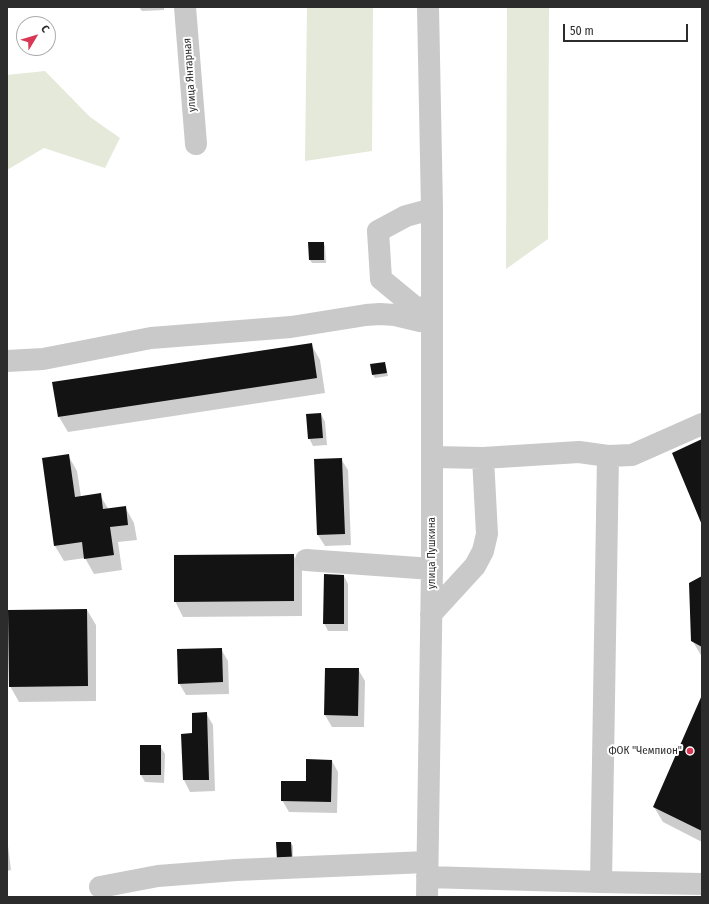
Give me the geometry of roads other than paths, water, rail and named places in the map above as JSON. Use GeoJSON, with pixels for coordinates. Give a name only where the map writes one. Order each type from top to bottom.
{"type":"FeatureCollection","features":[{"type":"Feature","properties":{"kind":"street","name":"улица Янтарная"},"geometry":{"type":"LineString","coordinates":[[185,7],[196,144]]}},
{"type":"Feature","properties":{"kind":"street","name":"улица Пушкина"},"geometry":{"type":"LineString","coordinates":[[427,878],[432,569],[432,209],[428,7]]}},
{"type":"Feature","properties":{"kind":"street"},"geometry":{"type":"LineString","coordinates":[[432,209],[406,216],[378,231],[381,279],[415,307],[432,315]]}},
{"type":"Feature","properties":{"kind":"street"},"geometry":{"type":"LineString","coordinates":[[7,361],[42,359],[151,338],[291,327],[366,315],[395,315],[420,321],[432,315]]}},
{"type":"Feature","properties":{"kind":"street"},"geometry":{"type":"LineString","coordinates":[[432,457],[483,458],[579,452],[608,456],[632,455],[702,424]]}},
{"type":"Feature","properties":{"kind":"street"},"geometry":{"type":"LineString","coordinates":[[601,882],[608,456]]}},
{"type":"Feature","properties":{"kind":"street"},"geometry":{"type":"LineString","coordinates":[[431,614],[475,566],[483,551],[487,534],[483,458]]}},
{"type":"Feature","properties":{"kind":"street"},"geometry":{"type":"LineString","coordinates":[[306,560],[432,569]]}},
{"type":"Feature","properties":{"kind":"street"},"geometry":{"type":"LineString","coordinates":[[100,887],[158,876],[236,870],[427,878],[702,884]]}},
{"type":"Feature","properties":{"kind":"place","name":"ФОК \"Чемпион\""},"geometry":{"type":"Point","coordinates":[690,751]}}]}
